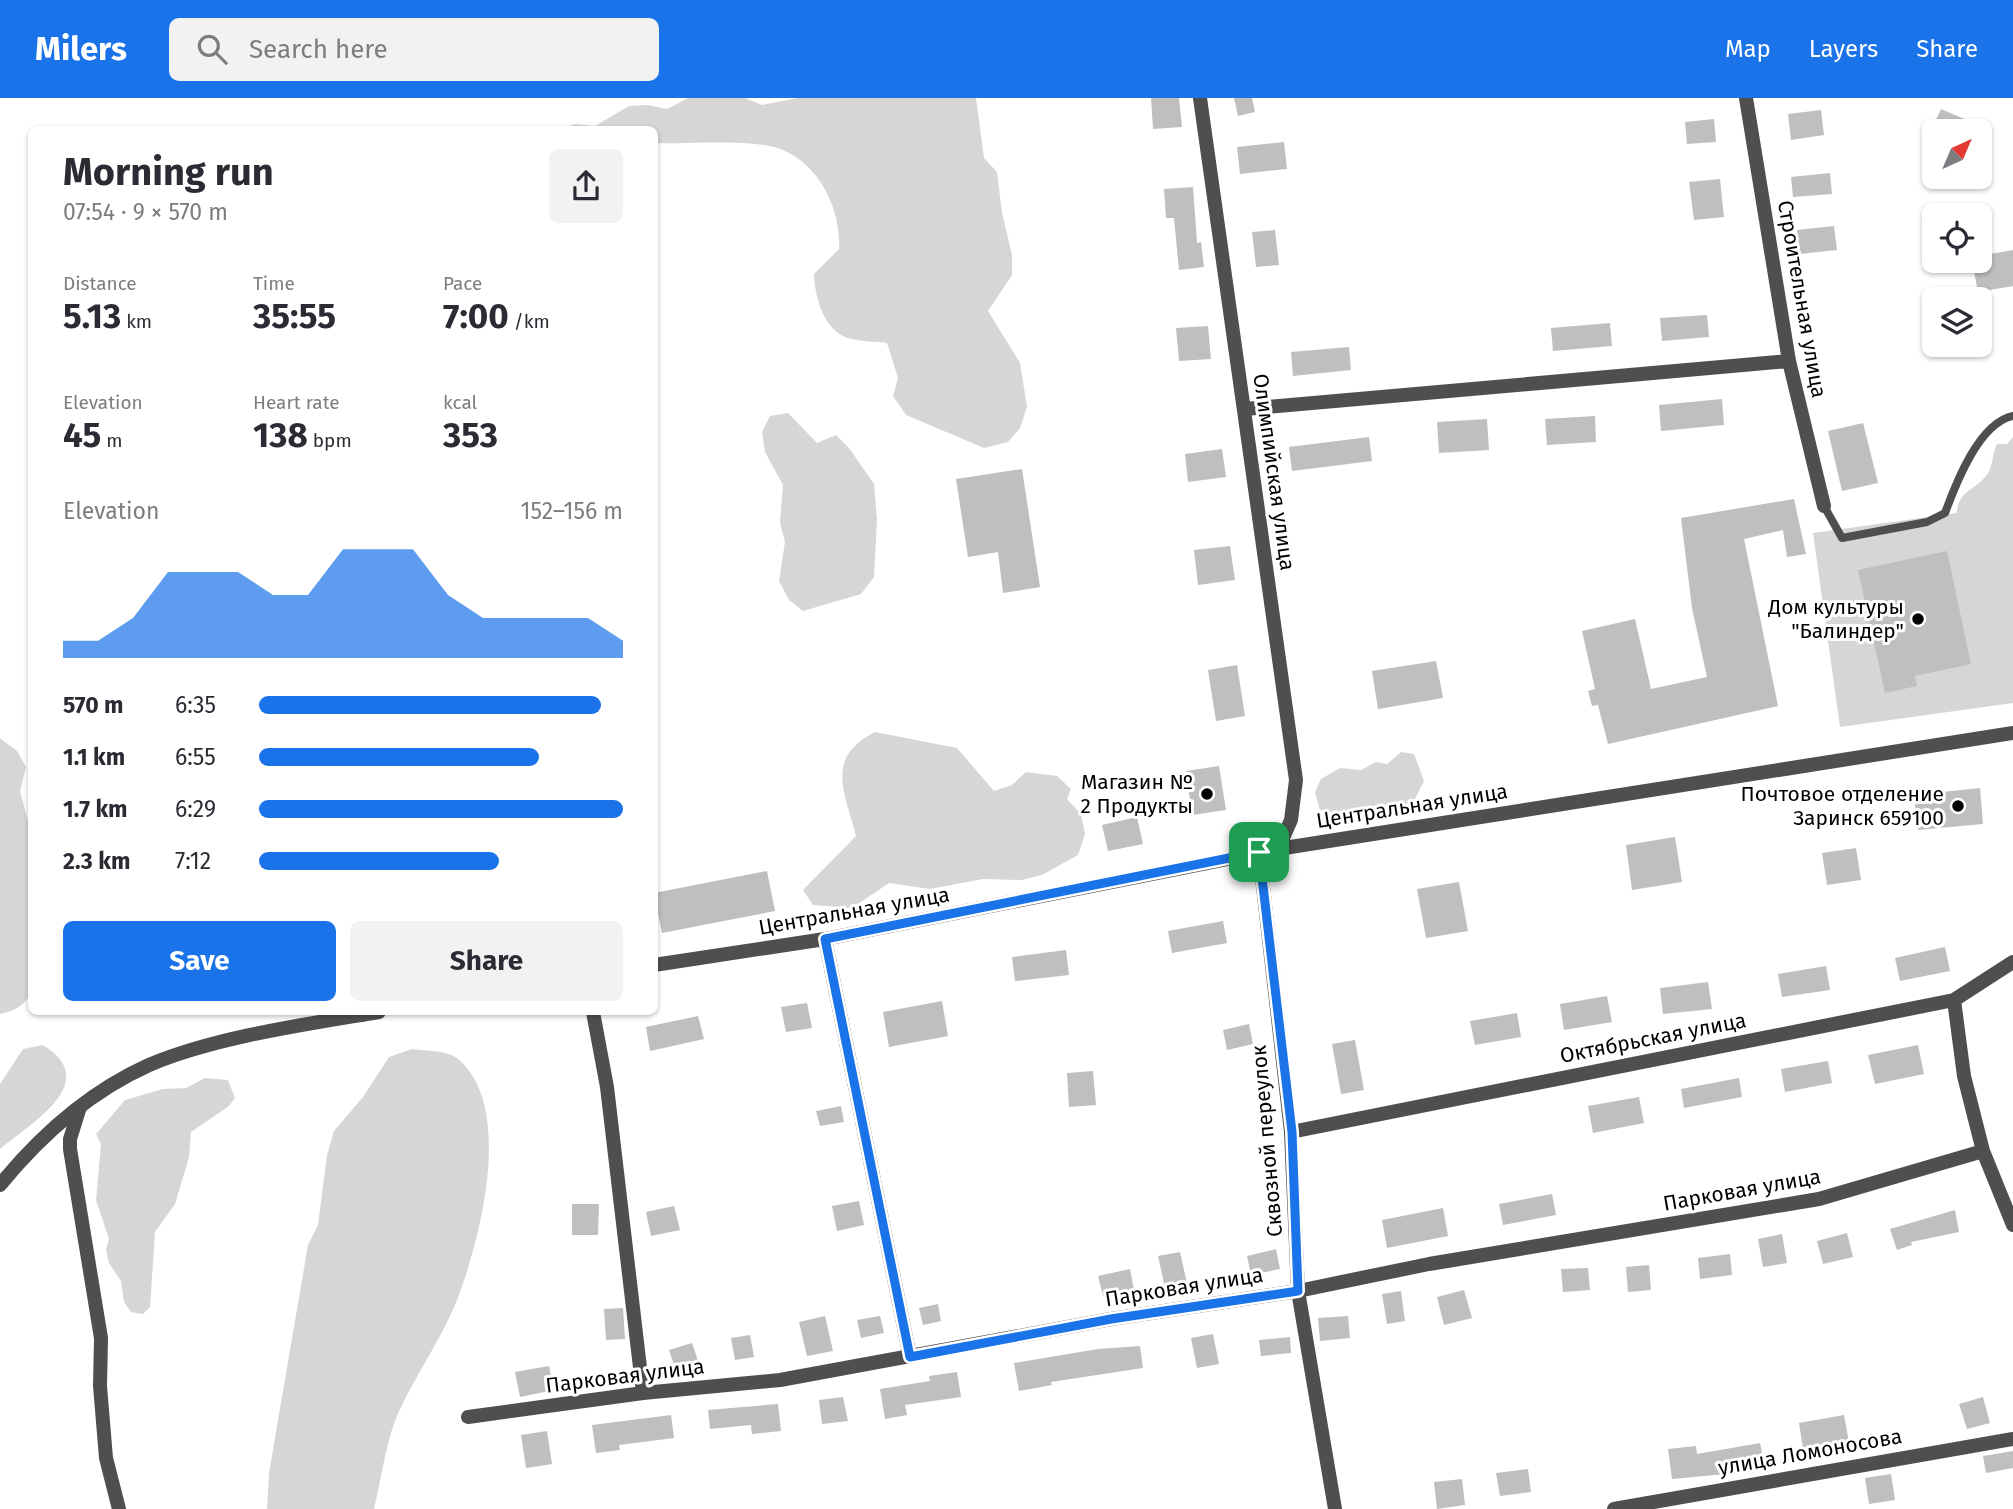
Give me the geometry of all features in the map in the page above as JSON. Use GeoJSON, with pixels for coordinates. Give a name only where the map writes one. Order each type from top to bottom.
{"type":"FeatureCollection","features":[{"type":"Feature","properties":{"kind":"street","name":"Олимпийская улица"},"geometry":{"type":"LineString","coordinates":[[1200,98],[1296,780],[1291,820],[1278,849]]}},
{"type":"Feature","properties":{"kind":"street","name":"Строительная улица"},"geometry":{"type":"LineString","coordinates":[[1746,98],[1789,361],[1824,506]]}},
{"type":"Feature","properties":{"kind":"street"},"geometry":{"type":"LineString","coordinates":[[1245,409],[1789,361]]}},
{"type":"Feature","properties":{"kind":"street","name":"Центральная улица"},"geometry":{"type":"LineString","coordinates":[[658,964],[825,939],[1259,852],[2013,733]]}},
{"type":"Feature","properties":{"kind":"street","name":"Сквозной переулок"},"geometry":{"type":"LineString","coordinates":[[1259,852],[1292,1132],[1298,1291],[1335,1509]]}},
{"type":"Feature","properties":{"kind":"street"},"geometry":{"type":"LineString","coordinates":[[825,939],[910,1357]]}},
{"type":"Feature","properties":{"kind":"street","name":"Октябрьская улица"},"geometry":{"type":"LineString","coordinates":[[1292,1132],[1954,1000],[2013,962]]}},
{"type":"Feature","properties":{"kind":"street"},"geometry":{"type":"LineString","coordinates":[[1954,1000],[1964,1076],[1983,1151],[2013,1224]]}},
{"type":"Feature","properties":{"kind":"street"},"geometry":{"type":"LineString","coordinates":[[0,1185],[48,1133],[80,1107],[109,1086],[150,1065],[204,1047],[364,1015]]}},
{"type":"Feature","properties":{"kind":"street"},"geometry":{"type":"LineString","coordinates":[[594,1015],[607,1087],[643,1393]]}},
{"type":"Feature","properties":{"kind":"street"},"geometry":{"type":"LineString","coordinates":[[80,1107],[70,1139],[70,1149],[101,1338],[100,1386],[107,1458],[119,1509]]}},
{"type":"Feature","properties":{"kind":"street","name":"Парковая улица"},"geometry":{"type":"LineString","coordinates":[[468,1417],[643,1393],[780,1380],[1111,1319],[1298,1291],[1429,1264],[1819,1199],[1983,1151]]}},
{"type":"Feature","properties":{"kind":"street","name":"улица Ломоносова"},"geometry":{"type":"LineString","coordinates":[[1614,1509],[2013,1438]]}},
{"type":"Feature","properties":{"kind":"lane"},"geometry":{"type":"LineString","coordinates":[[1824,506],[1842,538],[1927,522],[1945,513],[1959,477],[1991,426],[2013,416]]}},
{"type":"Feature","properties":{"kind":"shaded area"},"geometry":{"type":"Polygon","coordinates":[[[688,98],[745,98],[762,105],[798,98],[976,98],[984,158],[997,172],[1002,213],[1012,255],[1012,275],[988,311],[1020,363],[1027,407],[1020,428],[1008,442],[984,448],[906,415],[893,396],[898,378],[887,343],[848,338],[830,325],[818,300],[814,274],[839,249],[839,232],[830,198],[810,169],[797,158],[781,149],[764,145],[723,142],[658,143],[658,126],[595,126],[629,106],[648,105],[667,109],[688,98]]]}},
{"type":"Feature","properties":{"kind":"shaded area"},"geometry":{"type":"Polygon","coordinates":[[[788,413],[817,443],[836,435],[849,448],[874,484],[877,519],[874,577],[861,594],[803,611],[789,600],[779,581],[785,542],[780,523],[783,485],[765,452],[762,432],[770,416],[788,413]]]}},
{"type":"Feature","properties":{"kind":"shaded area"},"geometry":{"type":"Polygon","coordinates":[[[2013,437],[2013,703],[1840,727],[1813,533],[1957,513],[1963,496],[1988,473],[1997,444],[2007,444],[2013,437]]]}},
{"type":"Feature","properties":{"kind":"shaded area"},"geometry":{"type":"Polygon","coordinates":[[[875,732],[957,748],[994,791],[1012,785],[1026,772],[1057,776],[1071,789],[1067,799],[1081,814],[1085,834],[1078,855],[1042,875],[1022,880],[983,879],[930,889],[889,883],[852,908],[813,905],[803,890],[856,836],[844,791],[844,765],[849,753],[859,742],[875,732]]]}},
{"type":"Feature","properties":{"kind":"shaded area"},"geometry":{"type":"Polygon","coordinates":[[[0,738],[17,751],[26,767],[20,791],[28,821],[28,997],[19,1007],[0,1014],[0,738]]]}},
{"type":"Feature","properties":{"kind":"shaded area"},"geometry":{"type":"Polygon","coordinates":[[[1401,752],[1414,754],[1424,781],[1413,803],[1406,810],[1375,808],[1363,818],[1343,820],[1320,810],[1315,792],[1321,779],[1340,768],[1361,770],[1376,762],[1387,764],[1401,752]]]}},
{"type":"Feature","properties":{"kind":"shaded area"},"geometry":{"type":"Polygon","coordinates":[[[43,1045],[60,1059],[66,1073],[64,1087],[56,1101],[43,1114],[0,1149],[0,1084],[23,1049],[43,1045]]]}},
{"type":"Feature","properties":{"kind":"shaded area"},"geometry":{"type":"Polygon","coordinates":[[[412,1049],[443,1052],[458,1059],[475,1080],[485,1107],[489,1138],[488,1171],[468,1267],[446,1325],[395,1421],[374,1509],[267,1509],[269,1473],[308,1245],[318,1225],[327,1155],[334,1131],[363,1097],[389,1057],[412,1049]]]}},
{"type":"Feature","properties":{"kind":"shaded area"},"geometry":{"type":"Polygon","coordinates":[[[205,1078],[228,1080],[235,1098],[229,1106],[191,1132],[189,1157],[175,1204],[155,1232],[150,1307],[143,1314],[131,1312],[124,1302],[121,1281],[109,1263],[106,1250],[109,1239],[96,1200],[101,1144],[96,1134],[125,1100],[163,1089],[186,1088],[205,1078]]]}},
{"type":"Feature","properties":{"kind":"building"},"geometry":{"type":"Polygon","coordinates":[[[1151,98],[1179,98],[1182,127],[1153,129],[1151,98]]]}},
{"type":"Feature","properties":{"kind":"building"},"geometry":{"type":"Polygon","coordinates":[[[1234,98],[1252,98],[1255,112],[1238,116],[1234,98]]]}},
{"type":"Feature","properties":{"kind":"building"},"geometry":{"type":"Polygon","coordinates":[[[1941,109],[1964,119],[1936,119],[1941,109]]]}},
{"type":"Feature","properties":{"kind":"building"},"geometry":{"type":"Polygon","coordinates":[[[1821,110],[1824,135],[1791,140],[1788,114],[1821,110]]]}},
{"type":"Feature","properties":{"kind":"building"},"geometry":{"type":"Polygon","coordinates":[[[1714,119],[1716,142],[1687,144],[1685,122],[1714,119]]]}},
{"type":"Feature","properties":{"kind":"building"},"geometry":{"type":"Polygon","coordinates":[[[1284,142],[1287,169],[1240,174],[1237,147],[1284,142]]]}},
{"type":"Feature","properties":{"kind":"building"},"geometry":{"type":"Polygon","coordinates":[[[1830,173],[1832,194],[1793,197],[1791,177],[1830,173]]]}},
{"type":"Feature","properties":{"kind":"building"},"geometry":{"type":"Polygon","coordinates":[[[1720,179],[1724,217],[1694,220],[1689,182],[1720,179]]]}},
{"type":"Feature","properties":{"kind":"building"},"geometry":{"type":"Polygon","coordinates":[[[1193,187],[1197,243],[1201,242],[1204,267],[1179,270],[1174,218],[1166,218],[1164,189],[1193,187]]]}},
{"type":"Feature","properties":{"kind":"building"},"geometry":{"type":"Polygon","coordinates":[[[1834,226],[1837,250],[1800,254],[1797,230],[1834,226]]]}},
{"type":"Feature","properties":{"kind":"building"},"geometry":{"type":"Polygon","coordinates":[[[1275,230],[1279,265],[1256,267],[1252,232],[1275,230]]]}},
{"type":"Feature","properties":{"kind":"building"},"geometry":{"type":"Polygon","coordinates":[[[2013,250],[2013,286],[1992,290],[1992,287],[1977,287],[1974,273],[1992,273],[1992,254],[2013,250]]]}},
{"type":"Feature","properties":{"kind":"building"},"geometry":{"type":"Polygon","coordinates":[[[1707,315],[1709,337],[1662,341],[1660,318],[1707,315]]]}},
{"type":"Feature","properties":{"kind":"building"},"geometry":{"type":"Polygon","coordinates":[[[1610,323],[1612,346],[1553,351],[1551,328],[1610,323]]]}},
{"type":"Feature","properties":{"kind":"building"},"geometry":{"type":"Polygon","coordinates":[[[1208,326],[1211,359],[1179,361],[1176,328],[1208,326]]]}},
{"type":"Feature","properties":{"kind":"building"},"geometry":{"type":"Polygon","coordinates":[[[1349,347],[1351,370],[1293,376],[1291,352],[1349,347]]]}},
{"type":"Feature","properties":{"kind":"building"},"geometry":{"type":"Polygon","coordinates":[[[1722,399],[1724,425],[1661,431],[1659,405],[1722,399]]]}},
{"type":"Feature","properties":{"kind":"building"},"geometry":{"type":"Polygon","coordinates":[[[1595,416],[1596,442],[1547,445],[1545,419],[1595,416]]]}},
{"type":"Feature","properties":{"kind":"building"},"geometry":{"type":"Polygon","coordinates":[[[1487,419],[1489,450],[1439,453],[1437,422],[1487,419]]]}},
{"type":"Feature","properties":{"kind":"building"},"geometry":{"type":"Polygon","coordinates":[[[1863,423],[1878,483],[1842,491],[1828,431],[1863,423]]]}},
{"type":"Feature","properties":{"kind":"building"},"geometry":{"type":"Polygon","coordinates":[[[1369,437],[1372,461],[1292,471],[1289,447],[1369,437]]]}},
{"type":"Feature","properties":{"kind":"building"},"geometry":{"type":"Polygon","coordinates":[[[1222,449],[1226,477],[1188,482],[1185,454],[1222,449]]]}},
{"type":"Feature","properties":{"kind":"building"},"geometry":{"type":"Polygon","coordinates":[[[1022,469],[1040,587],[1003,593],[998,552],[968,557],[956,479],[1022,469]]]}},
{"type":"Feature","properties":{"kind":"building"},"geometry":{"type":"Polygon","coordinates":[[[1794,499],[1806,554],[1787,557],[1783,530],[1744,539],[1778,706],[1608,744],[1598,705],[1592,706],[1588,691],[1595,689],[1582,631],[1635,619],[1651,689],[1707,677],[1692,608],[1681,518],[1794,499]]]}},
{"type":"Feature","properties":{"kind":"building"},"geometry":{"type":"Polygon","coordinates":[[[1230,546],[1235,580],[1198,585],[1194,550],[1230,546]]]}},
{"type":"Feature","properties":{"kind":"building"},"geometry":{"type":"Polygon","coordinates":[[[1947,551],[1971,664],[1915,676],[1917,686],[1885,693],[1858,570],[1947,551]]]}},
{"type":"Feature","properties":{"kind":"building"},"geometry":{"type":"Polygon","coordinates":[[[1436,661],[1443,698],[1378,709],[1372,671],[1436,661]]]}},
{"type":"Feature","properties":{"kind":"building"},"geometry":{"type":"Polygon","coordinates":[[[1237,665],[1245,716],[1216,721],[1208,670],[1237,665]]]}},
{"type":"Feature","properties":{"kind":"building"},"geometry":{"type":"Polygon","coordinates":[[[1219,766],[1226,810],[1192,815],[1186,771],[1219,766]]]}},
{"type":"Feature","properties":{"kind":"building"},"geometry":{"type":"Polygon","coordinates":[[[1980,788],[1983,824],[1918,830],[1914,795],[1980,788]]]}},
{"type":"Feature","properties":{"kind":"building"},"geometry":{"type":"Polygon","coordinates":[[[1137,817],[1143,844],[1108,851],[1102,825],[1137,817]]]}},
{"type":"Feature","properties":{"kind":"building"},"geometry":{"type":"Polygon","coordinates":[[[1675,837],[1682,882],[1632,890],[1626,845],[1675,837]]]}},
{"type":"Feature","properties":{"kind":"building"},"geometry":{"type":"Polygon","coordinates":[[[1856,848],[1861,880],[1827,885],[1822,853],[1856,848]]]}},
{"type":"Feature","properties":{"kind":"building"},"geometry":{"type":"Polygon","coordinates":[[[767,871],[775,911],[662,933],[658,892],[767,871]]]}},
{"type":"Feature","properties":{"kind":"building"},"geometry":{"type":"Polygon","coordinates":[[[1459,882],[1468,931],[1426,938],[1417,889],[1459,882]]]}},
{"type":"Feature","properties":{"kind":"building"},"geometry":{"type":"Polygon","coordinates":[[[1223,921],[1227,943],[1172,953],[1168,931],[1223,921]]]}},
{"type":"Feature","properties":{"kind":"building"},"geometry":{"type":"Polygon","coordinates":[[[1945,947],[1950,971],[1900,981],[1895,958],[1945,947]]]}},
{"type":"Feature","properties":{"kind":"building"},"geometry":{"type":"Polygon","coordinates":[[[1066,950],[1069,975],[1015,981],[1012,957],[1066,950]]]}},
{"type":"Feature","properties":{"kind":"building"},"geometry":{"type":"Polygon","coordinates":[[[1826,966],[1830,990],[1782,997],[1778,974],[1826,966]]]}},
{"type":"Feature","properties":{"kind":"building"},"geometry":{"type":"Polygon","coordinates":[[[1708,982],[1712,1009],[1663,1014],[1660,988],[1708,982]]]}},
{"type":"Feature","properties":{"kind":"building"},"geometry":{"type":"Polygon","coordinates":[[[1607,996],[1612,1022],[1564,1030],[1560,1004],[1607,996]]]}},
{"type":"Feature","properties":{"kind":"building"},"geometry":{"type":"Polygon","coordinates":[[[942,1001],[948,1036],[889,1047],[883,1012],[942,1001]]]}},
{"type":"Feature","properties":{"kind":"building"},"geometry":{"type":"Polygon","coordinates":[[[807,1003],[812,1028],[786,1032],[781,1007],[807,1003]]]}},
{"type":"Feature","properties":{"kind":"building"},"geometry":{"type":"Polygon","coordinates":[[[1517,1013],[1521,1037],[1475,1045],[1470,1021],[1517,1013]]]}},
{"type":"Feature","properties":{"kind":"building"},"geometry":{"type":"Polygon","coordinates":[[[698,1016],[704,1039],[650,1051],[646,1027],[698,1016]]]}},
{"type":"Feature","properties":{"kind":"building"},"geometry":{"type":"Polygon","coordinates":[[[1249,1024],[1253,1044],[1227,1050],[1223,1030],[1249,1024]]]}},
{"type":"Feature","properties":{"kind":"building"},"geometry":{"type":"Polygon","coordinates":[[[1355,1040],[1364,1090],[1341,1094],[1332,1044],[1355,1040]]]}},
{"type":"Feature","properties":{"kind":"building"},"geometry":{"type":"Polygon","coordinates":[[[1918,1045],[1924,1074],[1875,1084],[1868,1055],[1918,1045]]]}},
{"type":"Feature","properties":{"kind":"building"},"geometry":{"type":"Polygon","coordinates":[[[1828,1061],[1832,1083],[1785,1092],[1781,1069],[1828,1061]]]}},
{"type":"Feature","properties":{"kind":"building"},"geometry":{"type":"Polygon","coordinates":[[[1093,1071],[1096,1105],[1069,1107],[1067,1073],[1093,1071]]]}},
{"type":"Feature","properties":{"kind":"building"},"geometry":{"type":"Polygon","coordinates":[[[1739,1078],[1742,1097],[1684,1108],[1681,1089],[1739,1078]]]}},
{"type":"Feature","properties":{"kind":"building"},"geometry":{"type":"Polygon","coordinates":[[[1639,1097],[1644,1123],[1593,1133],[1588,1106],[1639,1097]]]}},
{"type":"Feature","properties":{"kind":"building"},"geometry":{"type":"Polygon","coordinates":[[[841,1106],[844,1122],[820,1126],[816,1111],[841,1106]]]}},
{"type":"Feature","properties":{"kind":"building"},"geometry":{"type":"Polygon","coordinates":[[[1552,1194],[1556,1215],[1503,1225],[1499,1204],[1552,1194]]]}},
{"type":"Feature","properties":{"kind":"building"},"geometry":{"type":"Polygon","coordinates":[[[859,1201],[864,1225],[837,1231],[832,1206],[859,1201]]]}},
{"type":"Feature","properties":{"kind":"building"},"geometry":{"type":"Polygon","coordinates":[[[572,1204],[599,1204],[598,1235],[572,1235],[572,1204]]]}},
{"type":"Feature","properties":{"kind":"building"},"geometry":{"type":"Polygon","coordinates":[[[674,1206],[680,1230],[651,1236],[646,1212],[674,1206]]]}},
{"type":"Feature","properties":{"kind":"building"},"geometry":{"type":"Polygon","coordinates":[[[1443,1208],[1448,1236],[1387,1248],[1382,1220],[1443,1208]]]}},
{"type":"Feature","properties":{"kind":"building"},"geometry":{"type":"Polygon","coordinates":[[[1955,1210],[1959,1232],[1911,1242],[1912,1245],[1897,1250],[1890,1229],[1955,1210]]]}},
{"type":"Feature","properties":{"kind":"building"},"geometry":{"type":"Polygon","coordinates":[[[1847,1233],[1853,1257],[1823,1264],[1817,1241],[1847,1233]]]}},
{"type":"Feature","properties":{"kind":"building"},"geometry":{"type":"Polygon","coordinates":[[[1782,1234],[1787,1263],[1763,1267],[1758,1239],[1782,1234]]]}},
{"type":"Feature","properties":{"kind":"building"},"geometry":{"type":"Polygon","coordinates":[[[1276,1249],[1280,1269],[1251,1275],[1247,1256],[1276,1249]]]}},
{"type":"Feature","properties":{"kind":"building"},"geometry":{"type":"Polygon","coordinates":[[[1180,1252],[1188,1288],[1166,1292],[1158,1256],[1180,1252]]]}},
{"type":"Feature","properties":{"kind":"building"},"geometry":{"type":"Polygon","coordinates":[[[1730,1254],[1732,1275],[1700,1279],[1698,1258],[1730,1254]]]}},
{"type":"Feature","properties":{"kind":"building"},"geometry":{"type":"Polygon","coordinates":[[[1649,1265],[1651,1290],[1628,1292],[1626,1267],[1649,1265]]]}},
{"type":"Feature","properties":{"kind":"building"},"geometry":{"type":"Polygon","coordinates":[[[1588,1268],[1590,1290],[1563,1292],[1561,1269],[1588,1268]]]}},
{"type":"Feature","properties":{"kind":"building"},"geometry":{"type":"Polygon","coordinates":[[[1130,1269],[1134,1290],[1103,1296],[1098,1276],[1130,1269]]]}},
{"type":"Feature","properties":{"kind":"building"},"geometry":{"type":"Polygon","coordinates":[[[1464,1290],[1472,1318],[1444,1325],[1437,1297],[1464,1290]]]}},
{"type":"Feature","properties":{"kind":"building"},"geometry":{"type":"Polygon","coordinates":[[[1401,1291],[1405,1321],[1387,1324],[1382,1294],[1401,1291]]]}},
{"type":"Feature","properties":{"kind":"building"},"geometry":{"type":"Polygon","coordinates":[[[938,1304],[941,1321],[923,1325],[919,1308],[938,1304]]]}},
{"type":"Feature","properties":{"kind":"building"},"geometry":{"type":"Polygon","coordinates":[[[623,1308],[625,1339],[606,1340],[604,1309],[623,1308]]]}},
{"type":"Feature","properties":{"kind":"building"},"geometry":{"type":"Polygon","coordinates":[[[825,1316],[833,1351],[807,1356],[799,1322],[825,1316]]]}},
{"type":"Feature","properties":{"kind":"building"},"geometry":{"type":"Polygon","coordinates":[[[880,1316],[884,1333],[861,1338],[857,1320],[880,1316]]]}},
{"type":"Feature","properties":{"kind":"building"},"geometry":{"type":"Polygon","coordinates":[[[1348,1316],[1350,1338],[1320,1341],[1318,1318],[1348,1316]]]}},
{"type":"Feature","properties":{"kind":"building"},"geometry":{"type":"Polygon","coordinates":[[[1213,1334],[1219,1364],[1197,1368],[1191,1338],[1213,1334]]]}},
{"type":"Feature","properties":{"kind":"building"},"geometry":{"type":"Polygon","coordinates":[[[750,1335],[754,1357],[735,1360],[731,1338],[750,1335]]]}},
{"type":"Feature","properties":{"kind":"building"},"geometry":{"type":"Polygon","coordinates":[[[1290,1337],[1291,1353],[1261,1356],[1259,1340],[1290,1337]]]}},
{"type":"Feature","properties":{"kind":"building"},"geometry":{"type":"Polygon","coordinates":[[[692,1343],[698,1361],[675,1368],[669,1350],[692,1343]]]}},
{"type":"Feature","properties":{"kind":"building"},"geometry":{"type":"Polygon","coordinates":[[[1140,1346],[1143,1368],[1051,1382],[1052,1385],[1019,1391],[1014,1363],[1098,1349],[1140,1346]]]}},
{"type":"Feature","properties":{"kind":"building"},"geometry":{"type":"Polygon","coordinates":[[[549,1366],[554,1390],[520,1397],[515,1372],[549,1366]]]}},
{"type":"Feature","properties":{"kind":"building"},"geometry":{"type":"Polygon","coordinates":[[[957,1372],[961,1397],[905,1405],[907,1415],[885,1419],[880,1389],[930,1381],[929,1376],[957,1372]]]}},
{"type":"Feature","properties":{"kind":"building"},"geometry":{"type":"Polygon","coordinates":[[[843,1397],[848,1421],[822,1424],[819,1400],[843,1397]]]}},
{"type":"Feature","properties":{"kind":"building"},"geometry":{"type":"Polygon","coordinates":[[[1983,1397],[1990,1423],[1967,1429],[1959,1404],[1983,1397]]]}},
{"type":"Feature","properties":{"kind":"building"},"geometry":{"type":"Polygon","coordinates":[[[778,1404],[781,1431],[752,1434],[751,1425],[710,1429],[708,1410],[778,1404]]]}},
{"type":"Feature","properties":{"kind":"building"},"geometry":{"type":"Polygon","coordinates":[[[671,1415],[674,1438],[619,1445],[620,1450],[596,1453],[592,1425],[671,1415]]]}},
{"type":"Feature","properties":{"kind":"building"},"geometry":{"type":"Polygon","coordinates":[[[1844,1415],[1850,1448],[1804,1455],[1799,1423],[1844,1415]]]}},
{"type":"Feature","properties":{"kind":"building"},"geometry":{"type":"Polygon","coordinates":[[[547,1431],[552,1464],[526,1468],[521,1435],[547,1431]]]}},
{"type":"Feature","properties":{"kind":"building"},"geometry":{"type":"Polygon","coordinates":[[[1760,1443],[1765,1467],[1736,1473],[1672,1479],[1668,1449],[1696,1446],[1697,1454],[1760,1443]]]}},
{"type":"Feature","properties":{"kind":"building"},"geometry":{"type":"Polygon","coordinates":[[[2013,1451],[2013,1468],[1986,1473],[1983,1456],[2013,1451]]]}},
{"type":"Feature","properties":{"kind":"building"},"geometry":{"type":"Polygon","coordinates":[[[1528,1469],[1531,1492],[1500,1496],[1496,1473],[1528,1469]]]}},
{"type":"Feature","properties":{"kind":"building"},"geometry":{"type":"Polygon","coordinates":[[[1891,1474],[1895,1500],[1869,1504],[1865,1478],[1891,1474]]]}},
{"type":"Feature","properties":{"kind":"building"},"geometry":{"type":"Polygon","coordinates":[[[1462,1479],[1465,1505],[1437,1509],[1434,1482],[1462,1479]]]}},
{"type":"Feature","properties":{"kind":"place","name":"Дом культуры \"Балиндер\""},"geometry":{"type":"Point","coordinates":[1918,619]}},
{"type":"Feature","properties":{"kind":"place","name":"Магазин № 2 Продукты"},"geometry":{"type":"Point","coordinates":[1207,794]}},
{"type":"Feature","properties":{"kind":"place","name":"Почтовое отделение Заринск 659100"},"geometry":{"type":"Point","coordinates":[1958,806]}},
{"type":"Feature","properties":{"kind":"route"},"geometry":{"type":"LineString","coordinates":[[1259,852],[1292,1132],[1298,1291],[1111,1319],[910,1357],[825,939],[1259,852]]}}]}
